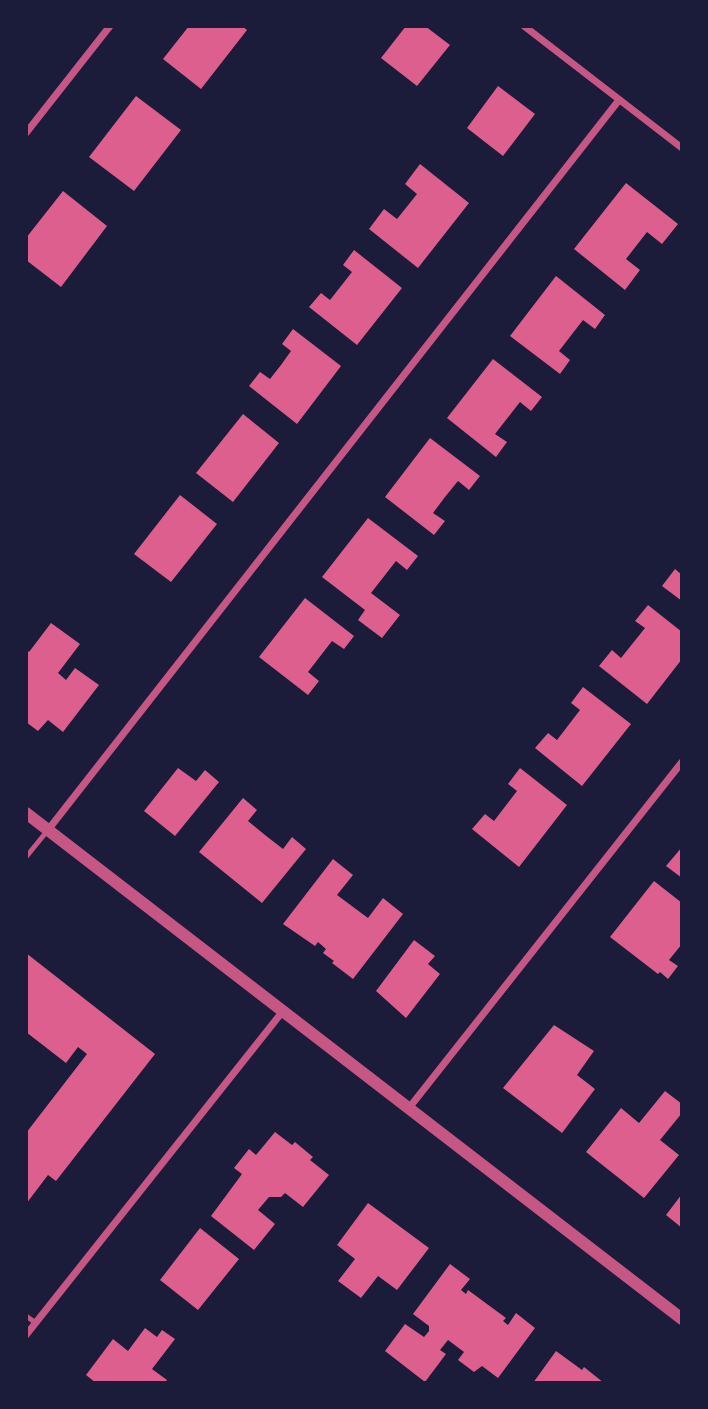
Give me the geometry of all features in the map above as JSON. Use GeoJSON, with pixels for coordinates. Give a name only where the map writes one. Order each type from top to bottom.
{"type":"FeatureCollection","features":[{"type":"Feature","properties":{"kind":"street"},"geometry":{"type":"LineString","coordinates":[[26,133],[110,26]]}},
{"type":"Feature","properties":{"kind":"street"},"geometry":{"type":"LineString","coordinates":[[524,26],[682,148]]}},
{"type":"Feature","properties":{"kind":"street"},"geometry":{"type":"LineString","coordinates":[[48,830],[619,100]]}},
{"type":"Feature","properties":{"kind":"street"},"geometry":{"type":"LineString","coordinates":[[409,1108],[682,762]]}},
{"type":"Feature","properties":{"kind":"street"},"geometry":{"type":"LineString","coordinates":[[26,813],[682,1319]]}},
{"type":"Feature","properties":{"kind":"street"},"geometry":{"type":"LineString","coordinates":[[26,1335],[283,1010]]}},
{"type":"Feature","properties":{"kind":"lane"},"geometry":{"type":"LineString","coordinates":[[26,857],[48,830]]}},
{"type":"Feature","properties":{"kind":"lane"},"geometry":{"type":"LineString","coordinates":[[26,1316],[36,1323]]}},
{"type":"Feature","properties":{"kind":"building"},"geometry":{"type":"Polygon","coordinates":[[[189,26],[242,26],[247,30],[201,89],[163,59],[189,26]]]}},
{"type":"Feature","properties":{"kind":"building"},"geometry":{"type":"Polygon","coordinates":[[[406,26],[425,26],[450,45],[417,86],[381,58],[406,26]]]}},
{"type":"Feature","properties":{"kind":"building"},"geometry":{"type":"Polygon","coordinates":[[[498,86],[535,114],[503,156],[467,128],[498,86]]]}},
{"type":"Feature","properties":{"kind":"building"},"geometry":{"type":"Polygon","coordinates":[[[136,96],[181,130],[134,191],[89,157],[136,96]]]}},
{"type":"Feature","properties":{"kind":"building"},"geometry":{"type":"Polygon","coordinates":[[[420,164],[469,203],[418,268],[369,229],[384,209],[397,219],[417,194],[405,184],[420,164]]]}},
{"type":"Feature","properties":{"kind":"building"},"geometry":{"type":"Polygon","coordinates":[[[626,183],[678,224],[662,244],[647,232],[626,259],[640,270],[625,290],[574,249],[626,183]]]}},
{"type":"Feature","properties":{"kind":"building"},"geometry":{"type":"Polygon","coordinates":[[[63,191],[107,226],[61,287],[26,260],[26,238],[63,191]]]}},
{"type":"Feature","properties":{"kind":"building"},"geometry":{"type":"Polygon","coordinates":[[[354,250],[402,288],[357,345],[309,307],[321,293],[330,300],[352,272],[343,265],[354,250]]]}},
{"type":"Feature","properties":{"kind":"building"},"geometry":{"type":"Polygon","coordinates":[[[556,276],[605,315],[595,329],[583,320],[559,351],[570,360],[560,374],[510,336],[556,276]]]}},
{"type":"Feature","properties":{"kind":"building"},"geometry":{"type":"Polygon","coordinates":[[[293,329],[341,366],[297,424],[249,386],[260,372],[270,379],[281,365],[291,351],[282,344],[293,329]]]}},
{"type":"Feature","properties":{"kind":"building"},"geometry":{"type":"Polygon","coordinates":[[[493,359],[542,397],[531,411],[520,402],[495,434],[507,442],[496,457],[447,418],[493,359]]]}},
{"type":"Feature","properties":{"kind":"building"},"geometry":{"type":"Polygon","coordinates":[[[243,414],[279,443],[233,502],[196,473],[243,414]]]}},
{"type":"Feature","properties":{"kind":"building"},"geometry":{"type":"Polygon","coordinates":[[[430,438],[480,476],[469,490],[458,481],[445,497],[433,513],[445,521],[434,535],[385,497],[430,438]]]}},
{"type":"Feature","properties":{"kind":"building"},"geometry":{"type":"Polygon","coordinates":[[[180,495],[217,524],[171,582],[134,554],[180,495]]]}},
{"type":"Feature","properties":{"kind":"building"},"geometry":{"type":"Polygon","coordinates":[[[368,518],[418,556],[407,570],[396,561],[371,593],[400,615],[382,638],[358,620],[365,610],[322,577],[368,518]]]}},
{"type":"Feature","properties":{"kind":"building"},"geometry":{"type":"Polygon","coordinates":[[[675,569],[682,575],[682,601],[662,586],[675,569]]]}},
{"type":"Feature","properties":{"kind":"building"},"geometry":{"type":"Polygon","coordinates":[[[305,598],[354,636],[344,649],[332,641],[308,672],[319,681],[308,695],[259,657],[305,598]]]}},
{"type":"Feature","properties":{"kind":"building"},"geometry":{"type":"Polygon","coordinates":[[[648,605],[682,632],[682,659],[647,704],[599,666],[612,650],[621,658],[645,628],[635,621],[648,605]]]}},
{"type":"Feature","properties":{"kind":"building"},"geometry":{"type":"Polygon","coordinates":[[[51,623],[80,644],[58,673],[66,680],[75,668],[99,685],[63,732],[48,720],[38,731],[26,722],[26,649],[29,652],[51,623]]]}},
{"type":"Feature","properties":{"kind":"building"},"geometry":{"type":"Polygon","coordinates":[[[583,687],[631,724],[582,786],[535,748],[548,733],[557,740],[580,710],[571,703],[583,687]]]}},
{"type":"Feature","properties":{"kind":"building"},"geometry":{"type":"Polygon","coordinates":[[[178,768],[196,781],[205,770],[219,782],[175,836],[144,811],[178,768]]]}},
{"type":"Feature","properties":{"kind":"building"},"geometry":{"type":"Polygon","coordinates":[[[520,768],[567,805],[519,867],[472,829],[485,814],[494,821],[517,791],[508,784],[520,768]]]}},
{"type":"Feature","properties":{"kind":"building"},"geometry":{"type":"Polygon","coordinates":[[[243,798],[257,810],[248,821],[265,835],[283,849],[292,837],[306,849],[262,903],[199,852],[243,798]]]}},
{"type":"Feature","properties":{"kind":"building"},"geometry":{"type":"Polygon","coordinates":[[[682,847],[682,878],[666,866],[682,847]]]}},
{"type":"Feature","properties":{"kind":"building"},"geometry":{"type":"Polygon","coordinates":[[[333,859],[353,875],[337,895],[368,918],[383,898],[403,914],[353,979],[332,963],[334,961],[323,953],[326,949],[318,942],[315,946],[283,924],[333,859]]]}},
{"type":"Feature","properties":{"kind":"building"},"geometry":{"type":"Polygon","coordinates":[[[654,881],[682,903],[682,944],[669,960],[678,966],[668,979],[610,937],[654,881]]]}},
{"type":"Feature","properties":{"kind":"building"},"geometry":{"type":"Polygon","coordinates":[[[414,940],[435,956],[428,964],[440,974],[406,1018],[376,991],[414,940]]]}},
{"type":"Feature","properties":{"kind":"building"},"geometry":{"type":"Polygon","coordinates":[[[26,953],[155,1054],[56,1181],[48,1175],[26,1204],[26,1133],[87,1054],[78,1047],[66,1063],[26,1032],[26,953]]]}},
{"type":"Feature","properties":{"kind":"building"},"geometry":{"type":"Polygon","coordinates":[[[554,1025],[594,1051],[577,1075],[595,1089],[562,1133],[503,1088],[554,1025]]]}},
{"type":"Feature","properties":{"kind":"building"},"geometry":{"type":"Polygon","coordinates":[[[665,1091],[682,1104],[682,1113],[660,1140],[679,1155],[644,1198],[586,1152],[621,1108],[639,1123],[665,1091]]]}},
{"type":"Feature","properties":{"kind":"building"},"geometry":{"type":"Polygon","coordinates":[[[275,1132],[292,1145],[295,1142],[313,1157],[310,1160],[329,1175],[303,1207],[285,1193],[281,1197],[269,1197],[258,1210],[275,1224],[254,1250],[211,1216],[242,1174],[234,1168],[249,1149],[256,1155],[275,1132]]]}},
{"type":"Feature","properties":{"kind":"building"},"geometry":{"type":"Polygon","coordinates":[[[682,1194],[682,1228],[666,1215],[682,1194]]]}},
{"type":"Feature","properties":{"kind":"building"},"geometry":{"type":"Polygon","coordinates":[[[368,1203],[429,1248],[397,1290],[378,1276],[361,1298],[338,1281],[355,1259],[337,1245],[368,1203]]]}},
{"type":"Feature","properties":{"kind":"building"},"geometry":{"type":"Polygon","coordinates":[[[200,1228],[239,1259],[198,1310],[160,1280],[200,1228]]]}},
{"type":"Feature","properties":{"kind":"building"},"geometry":{"type":"Polygon","coordinates":[[[450,1264],[470,1279],[461,1290],[466,1294],[468,1290],[506,1318],[503,1321],[508,1325],[516,1313],[535,1328],[498,1378],[482,1366],[474,1372],[458,1360],[464,1352],[448,1340],[440,1350],[446,1354],[425,1382],[385,1351],[405,1324],[424,1337],[429,1331],[429,1326],[413,1314],[450,1264]]]}},
{"type":"Feature","properties":{"kind":"building"},"geometry":{"type":"Polygon","coordinates":[[[145,1328],[157,1337],[162,1330],[175,1339],[152,1369],[167,1380],[165,1383],[96,1383],[86,1375],[113,1339],[128,1351],[145,1328]]]}},
{"type":"Feature","properties":{"kind":"building"},"geometry":{"type":"Polygon","coordinates":[[[556,1351],[582,1370],[584,1367],[604,1383],[533,1383],[556,1351]]]}}]}
